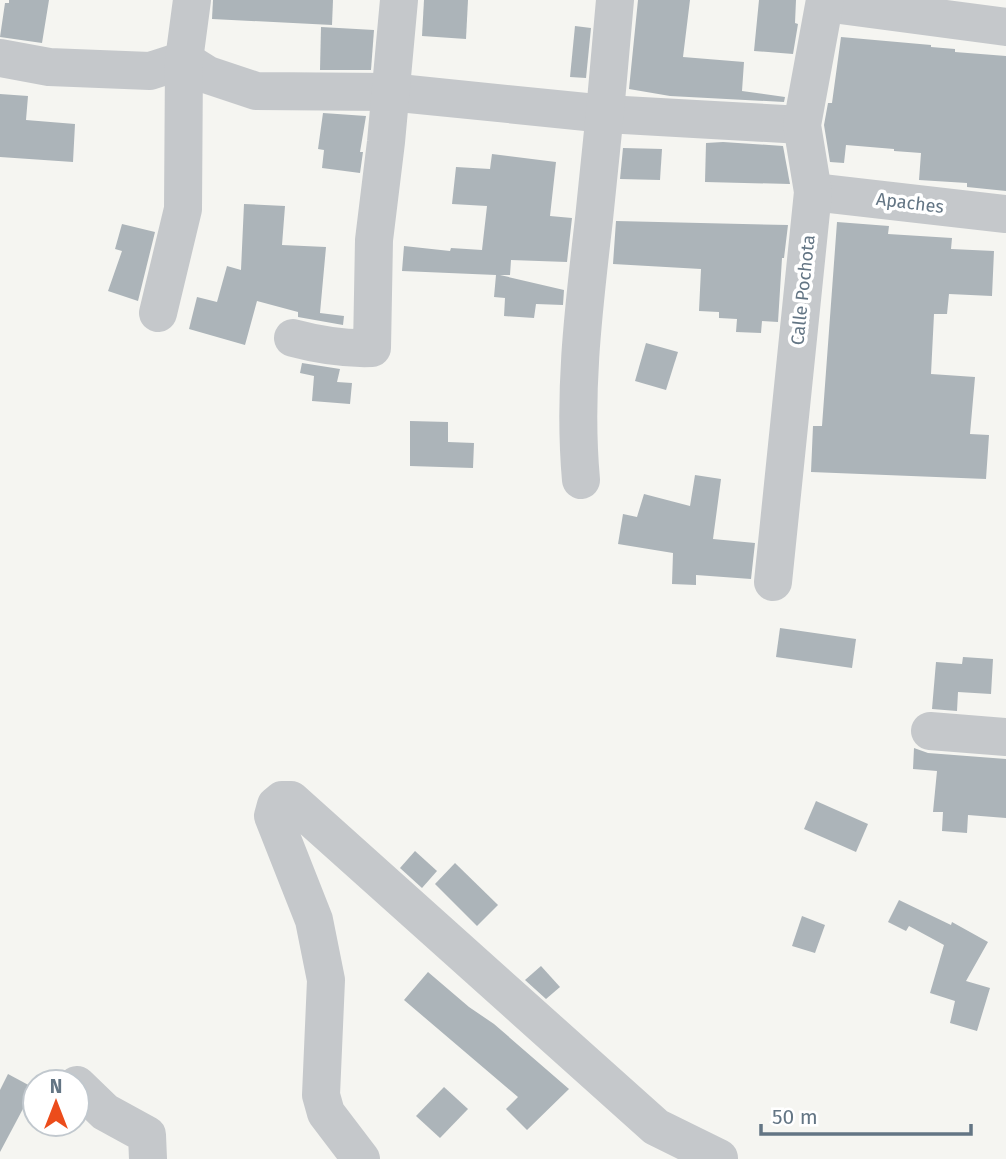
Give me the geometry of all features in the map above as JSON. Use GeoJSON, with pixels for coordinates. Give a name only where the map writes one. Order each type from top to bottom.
{"type":"FeatureCollection","features":[{"type":"Feature","properties":{"kind":"street"},"geometry":{"type":"LineString","coordinates":[[158,313],[183,209],[184,60],[192,0]]}},
{"type":"Feature","properties":{"kind":"street"},"geometry":{"type":"LineString","coordinates":[[293,338],[352,349],[372,348],[374,240],[399,0]]}},
{"type":"Feature","properties":{"kind":"street"},"geometry":{"type":"LineString","coordinates":[[581,480],[578,441],[579,364],[606,114],[615,0]]}},
{"type":"Feature","properties":{"kind":"street"},"geometry":{"type":"LineString","coordinates":[[825,1],[1006,27]]}},
{"type":"Feature","properties":{"kind":"street","name":"Calle Pochota"},"geometry":{"type":"LineString","coordinates":[[773,582],[814,192],[802,125],[825,1]]}},
{"type":"Feature","properties":{"kind":"street"},"geometry":{"type":"LineString","coordinates":[[0,58],[49,68],[150,71],[184,60],[208,75],[257,91],[389,92],[606,114],[802,125]]}},
{"type":"Feature","properties":{"kind":"street","name":"Apaches"},"geometry":{"type":"LineString","coordinates":[[814,192],[1006,214]]}},
{"type":"Feature","properties":{"kind":"street"},"geometry":{"type":"LineString","coordinates":[[930,730],[1006,737]]}},
{"type":"Feature","properties":{"kind":"street"},"geometry":{"type":"LineString","coordinates":[[361,1159],[326,1113],[321,1095],[326,980],[314,920],[273,816],[276,805],[282,800],[291,800],[656,1127],[719,1158]]}},
{"type":"Feature","properties":{"kind":"street"},"geometry":{"type":"LineString","coordinates":[[91,1098],[105,1112],[147,1135],[148,1159]]}},
{"type":"Feature","properties":{"kind":"building"},"geometry":{"type":"Polygon","coordinates":[[[9,0],[49,0],[42,43],[0,37],[5,3],[9,3],[9,0]]]}},
{"type":"Feature","properties":{"kind":"building"},"geometry":{"type":"Polygon","coordinates":[[[213,0],[333,0],[332,25],[212,19],[213,0]]]}},
{"type":"Feature","properties":{"kind":"building"},"geometry":{"type":"Polygon","coordinates":[[[424,0],[468,0],[466,39],[422,36],[424,0]]]}},
{"type":"Feature","properties":{"kind":"building"},"geometry":{"type":"Polygon","coordinates":[[[638,0],[690,0],[683,57],[744,62],[742,91],[785,97],[784,102],[670,96],[629,89],[638,0]]]}},
{"type":"Feature","properties":{"kind":"building"},"geometry":{"type":"Polygon","coordinates":[[[759,0],[796,0],[795,23],[798,24],[793,54],[754,51],[759,0]]]}},
{"type":"Feature","properties":{"kind":"building"},"geometry":{"type":"Polygon","coordinates":[[[575,26],[591,28],[586,78],[570,77],[575,26]]]}},
{"type":"Feature","properties":{"kind":"building"},"geometry":{"type":"Polygon","coordinates":[[[321,27],[374,30],[371,70],[320,70],[321,27]]]}},
{"type":"Feature","properties":{"kind":"building"},"geometry":{"type":"Polygon","coordinates":[[[841,37],[931,45],[955,49],[955,52],[1006,56],[1006,191],[967,187],[967,183],[919,180],[921,153],[846,145],[844,163],[830,162],[824,125],[828,103],[832,103],[841,37]]]}},
{"type":"Feature","properties":{"kind":"building"},"geometry":{"type":"Polygon","coordinates":[[[0,94],[28,96],[26,120],[75,124],[73,162],[0,157],[0,94]]]}},
{"type":"Feature","properties":{"kind":"building"},"geometry":{"type":"Polygon","coordinates":[[[323,113],[366,116],[360,152],[363,152],[360,173],[322,168],[324,150],[318,149],[323,113]]]}},
{"type":"Feature","properties":{"kind":"building"},"geometry":{"type":"Polygon","coordinates":[[[706,143],[783,146],[790,184],[705,182],[706,143]]]}},
{"type":"Feature","properties":{"kind":"building"},"geometry":{"type":"Polygon","coordinates":[[[623,148],[662,149],[660,180],[620,179],[623,148]]]}},
{"type":"Feature","properties":{"kind":"building"},"geometry":{"type":"Polygon","coordinates":[[[492,154],[556,162],[550,216],[572,218],[567,262],[511,260],[510,275],[500,275],[564,290],[563,305],[536,304],[534,318],[504,316],[505,298],[494,297],[496,275],[402,271],[404,246],[450,251],[451,248],[482,250],[487,206],[452,204],[456,167],[490,169],[492,154]]]}},
{"type":"Feature","properties":{"kind":"building"},"geometry":{"type":"Polygon","coordinates":[[[244,204],[285,206],[282,245],[326,247],[320,313],[344,316],[343,325],[298,317],[298,312],[257,301],[245,345],[189,329],[197,297],[217,302],[227,266],[241,270],[244,204]]]}},
{"type":"Feature","properties":{"kind":"building"},"geometry":{"type":"Polygon","coordinates":[[[616,221],[788,225],[782,258],[778,322],[762,321],[761,333],[736,332],[737,319],[719,318],[719,312],[699,311],[701,269],[613,264],[616,221]]]}},
{"type":"Feature","properties":{"kind":"building"},"geometry":{"type":"Polygon","coordinates":[[[837,222],[889,226],[888,234],[952,238],[951,249],[994,251],[992,296],[949,294],[947,314],[934,314],[931,374],[975,377],[970,434],[989,435],[986,479],[811,472],[813,426],[822,426],[837,222]]]}},
{"type":"Feature","properties":{"kind":"building"},"geometry":{"type":"Polygon","coordinates":[[[122,224],[155,232],[138,301],[108,291],[122,251],[115,249],[122,224]]]}},
{"type":"Feature","properties":{"kind":"building"},"geometry":{"type":"Polygon","coordinates":[[[646,343],[678,352],[666,390],[635,381],[646,343]]]}},
{"type":"Feature","properties":{"kind":"building"},"geometry":{"type":"Polygon","coordinates":[[[302,363],[340,369],[337,382],[352,383],[350,404],[312,401],[314,376],[300,373],[302,363]]]}},
{"type":"Feature","properties":{"kind":"building"},"geometry":{"type":"Polygon","coordinates":[[[410,421],[448,422],[448,442],[474,443],[473,468],[410,466],[410,421]]]}},
{"type":"Feature","properties":{"kind":"building"},"geometry":{"type":"Polygon","coordinates":[[[695,475],[721,479],[713,539],[755,543],[751,579],[696,575],[696,585],[672,584],[673,553],[618,544],[623,514],[637,517],[644,494],[690,506],[695,475]]]}},
{"type":"Feature","properties":{"kind":"building"},"geometry":{"type":"Polygon","coordinates":[[[780,628],[856,639],[852,668],[776,657],[780,628]]]}},
{"type":"Feature","properties":{"kind":"building"},"geometry":{"type":"Polygon","coordinates":[[[963,657],[993,659],[991,694],[958,692],[957,711],[932,709],[936,662],[962,664],[963,657]]]}},
{"type":"Feature","properties":{"kind":"building"},"geometry":{"type":"Polygon","coordinates":[[[914,748],[928,753],[1006,759],[1006,818],[968,815],[967,833],[942,831],[943,812],[933,812],[937,771],[913,769],[914,748]]]}},
{"type":"Feature","properties":{"kind":"building"},"geometry":{"type":"Polygon","coordinates":[[[816,801],[868,824],[856,852],[804,829],[816,801]]]}},
{"type":"Feature","properties":{"kind":"building"},"geometry":{"type":"Polygon","coordinates":[[[415,851],[437,871],[422,888],[400,868],[415,851]]]}},
{"type":"Feature","properties":{"kind":"building"},"geometry":{"type":"Polygon","coordinates":[[[455,863],[498,905],[477,926],[435,884],[455,863]]]}},
{"type":"Feature","properties":{"kind":"building"},"geometry":{"type":"Polygon","coordinates":[[[899,900],[951,925],[952,922],[988,942],[966,981],[990,988],[977,1031],[950,1023],[955,1001],[930,993],[944,945],[909,926],[906,931],[888,922],[899,900]]]}},
{"type":"Feature","properties":{"kind":"building"},"geometry":{"type":"Polygon","coordinates":[[[802,916],[825,925],[815,953],[792,946],[802,916]]]}},
{"type":"Feature","properties":{"kind":"building"},"geometry":{"type":"Polygon","coordinates":[[[541,966],[560,987],[546,999],[525,980],[541,966]]]}},
{"type":"Feature","properties":{"kind":"building"},"geometry":{"type":"Polygon","coordinates":[[[428,972],[469,1007],[494,1024],[569,1089],[527,1130],[506,1109],[518,1097],[404,1000],[428,972]]]}},
{"type":"Feature","properties":{"kind":"building"},"geometry":{"type":"Polygon","coordinates":[[[8,1074],[21,1081],[21,1112],[0,1152],[0,1090],[8,1074]]]}},
{"type":"Feature","properties":{"kind":"building"},"geometry":{"type":"Polygon","coordinates":[[[444,1087],[468,1109],[440,1138],[416,1116],[444,1087]]]}}]}
